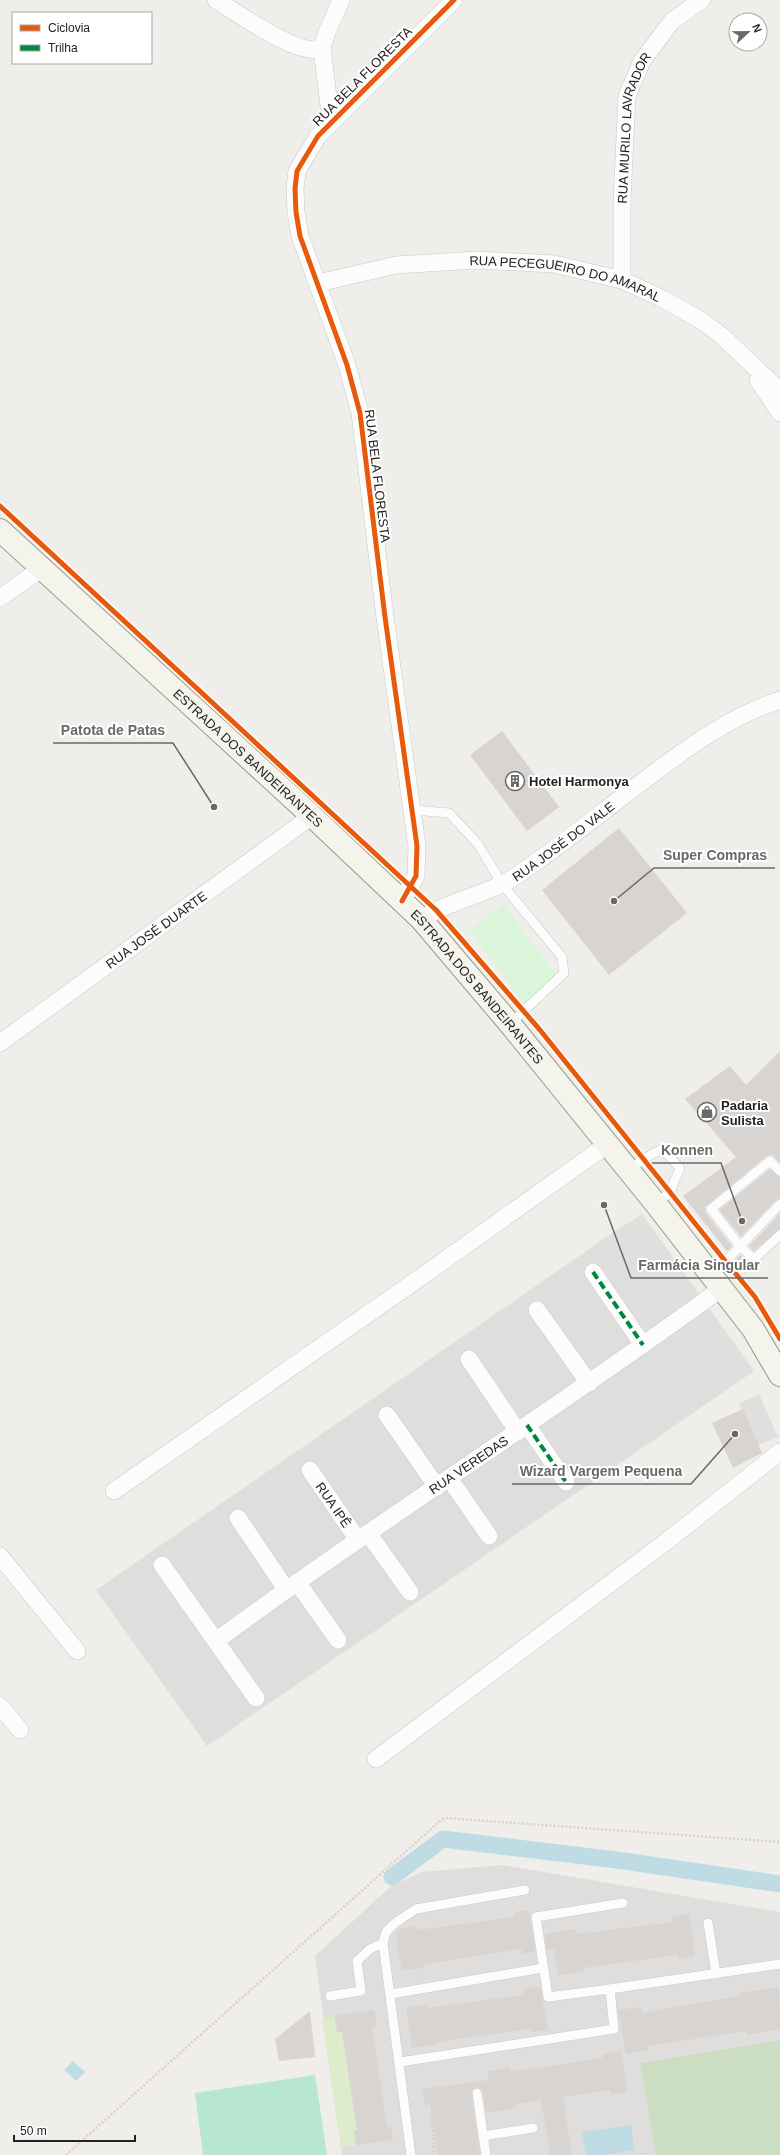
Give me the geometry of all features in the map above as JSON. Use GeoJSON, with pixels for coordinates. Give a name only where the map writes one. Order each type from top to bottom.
{"type":"FeatureCollection","features":[{"type":"Feature","properties":{"kind":"main road","name":"ESTRADA DOS BANDEIRANTES"},"geometry":{"type":"LineString","coordinates":[[0,530],[312,816],[421,920],[510,1024],[656,1204],[753,1329],[780,1375]]}},
{"type":"Feature","properties":{"kind":"street"},"geometry":{"type":"LineString","coordinates":[[216,0],[286,42],[306,49],[322,48]]}},
{"type":"Feature","properties":{"kind":"street"},"geometry":{"type":"LineString","coordinates":[[332,122],[322,48],[327,32],[341,0]]}},
{"type":"Feature","properties":{"kind":"street","name":"RUA BELA FLORESTA"},"geometry":{"type":"LineString","coordinates":[[402,901],[416,876],[417,846],[385,617],[360,413],[348,365],[300,236],[296,212],[295,189],[297,171],[318,136],[454,0]]}},
{"type":"Feature","properties":{"kind":"street","name":"RUA MURILO LAVRADOR"},"geometry":{"type":"LineString","coordinates":[[622,280],[622,200],[627,96],[642,61],[672,21],[702,0]]}},
{"type":"Feature","properties":{"kind":"street","name":"RUA PECEGUEIRO DO AMARAL"},"geometry":{"type":"LineString","coordinates":[[318,283],[396,265],[477,260],[554,264],[622,280],[664,300],[702,322],[722,336],[780,391]]}},
{"type":"Feature","properties":{"kind":"street"},"geometry":{"type":"LineString","coordinates":[[739,352],[780,413]]}},
{"type":"Feature","properties":{"kind":"street"},"geometry":{"type":"LineString","coordinates":[[0,598],[42,568]]}},
{"type":"Feature","properties":{"kind":"street","name":"RUA JOSÉ DO VALE"},"geometry":{"type":"LineString","coordinates":[[421,920],[436,910],[502,884],[519,874],[682,752],[716,729],[740,716],[780,700]]}},
{"type":"Feature","properties":{"kind":"street","name":"RUA JOSÉ DUARTE"},"geometry":{"type":"LineString","coordinates":[[0,1044],[312,816]]}},
{"type":"Feature","properties":{"kind":"street"},"geometry":{"type":"LineString","coordinates":[[114,1491],[415,1282],[608,1144]]}},
{"type":"Feature","properties":{"kind":"street"},"geometry":{"type":"LineString","coordinates":[[593,1272],[643,1345]]}},
{"type":"Feature","properties":{"kind":"street","name":"RUA VEREDAS"},"geometry":{"type":"LineString","coordinates":[[216,1640],[291,1585],[443,1483],[643,1345],[717,1282]]}},
{"type":"Feature","properties":{"kind":"street"},"geometry":{"type":"LineString","coordinates":[[537,1310],[589,1383]]}},
{"type":"Feature","properties":{"kind":"street"},"geometry":{"type":"LineString","coordinates":[[469,1359],[566,1482]]}},
{"type":"Feature","properties":{"kind":"street"},"geometry":{"type":"LineString","coordinates":[[387,1415],[489,1536]]}},
{"type":"Feature","properties":{"kind":"street"},"geometry":{"type":"LineString","coordinates":[[376,1759],[663,1544],[780,1452]]}},
{"type":"Feature","properties":{"kind":"street","name":"RUA IPÊ"},"geometry":{"type":"LineString","coordinates":[[310,1470],[410,1592]]}},
{"type":"Feature","properties":{"kind":"street"},"geometry":{"type":"LineString","coordinates":[[238,1518],[291,1585],[338,1640]]}},
{"type":"Feature","properties":{"kind":"street"},"geometry":{"type":"LineString","coordinates":[[0,1556],[77,1651]]}},
{"type":"Feature","properties":{"kind":"street"},"geometry":{"type":"LineString","coordinates":[[162,1565],[203,1626],[216,1640],[256,1698]]}},
{"type":"Feature","properties":{"kind":"street"},"geometry":{"type":"LineString","coordinates":[[0,1706],[20,1730]]}},
{"type":"Feature","properties":{"kind":"lane"},"geometry":{"type":"LineString","coordinates":[[413,810],[449,813],[478,844],[502,884],[562,957],[564,973],[510,1024]]}},
{"type":"Feature","properties":{"kind":"lane"},"geometry":{"type":"LineString","coordinates":[[629,1171],[643,1159],[662,1149],[680,1168],[670,1192],[656,1204]]}},
{"type":"Feature","properties":{"kind":"lane"},"geometry":{"type":"LineString","coordinates":[[780,1171],[770,1161],[711,1209],[740,1246],[754,1259],[780,1235]]}},
{"type":"Feature","properties":{"kind":"lane"},"geometry":{"type":"LineString","coordinates":[[717,1282],[740,1246],[780,1204]]}},
{"type":"Feature","properties":{"kind":"lane"},"geometry":{"type":"LineString","coordinates":[[411,2155],[391,1994],[383,1944],[386,1932],[395,1923],[416,1909],[525,1890]]}},
{"type":"Feature","properties":{"kind":"lane"},"geometry":{"type":"LineString","coordinates":[[623,1903],[536,1917],[548,1997],[780,1964]]}},
{"type":"Feature","properties":{"kind":"lane"},"geometry":{"type":"LineString","coordinates":[[708,1923],[716,1974]]}},
{"type":"Feature","properties":{"kind":"lane"},"geometry":{"type":"LineString","coordinates":[[330,1996],[362,1991],[357,1961],[370,1949],[383,1944]]}},
{"type":"Feature","properties":{"kind":"lane"},"geometry":{"type":"LineString","coordinates":[[391,1994],[543,1968]]}},
{"type":"Feature","properties":{"kind":"lane"},"geometry":{"type":"LineString","coordinates":[[400,2062],[614,2029],[610,1988]]}},
{"type":"Feature","properties":{"kind":"lane"},"geometry":{"type":"LineString","coordinates":[[477,2093],[486,2155]]}},
{"type":"Feature","properties":{"kind":"lane"},"geometry":{"type":"LineString","coordinates":[[483,2136],[533,2128]]}},
{"type":"Feature","properties":{"kind":"path"},"geometry":{"type":"LineString","coordinates":[[432,2118],[434,2155]]}},
{"type":"Feature","properties":{"kind":"shaded area"},"geometry":{"type":"Polygon","coordinates":[[[642,1214],[754,1371],[718,1396],[608,1236],[642,1214]]]}},
{"type":"Feature","properties":{"kind":"shaded area"},"geometry":{"type":"Polygon","coordinates":[[[608,1236],[718,1396],[207,1746],[96,1590],[608,1236]]]}},
{"type":"Feature","properties":{"kind":"shaded area"},"geometry":{"type":"Polygon","coordinates":[[[759,1394],[778,1437],[758,1445],[739,1403],[759,1394]]]}},
{"type":"Feature","properties":{"kind":"shaded area"},"geometry":{"type":"Polygon","coordinates":[[[502,1865],[780,1912],[780,2040],[641,2063],[656,2155],[342,2155],[315,1956],[390,1887],[422,1872],[502,1865]]]}},
{"type":"Feature","properties":{"kind":"green space"},"geometry":{"type":"Polygon","coordinates":[[[503,904],[558,977],[524,1003],[469,930],[503,904]]]}},
{"type":"Feature","properties":{"kind":"green space"},"geometry":{"type":"Polygon","coordinates":[[[335,2016],[337,2032],[342,2032],[357,2129],[354,2130],[356,2145],[341,2148],[322,2019],[335,2016]]]}},
{"type":"Feature","properties":{"kind":"green space"},"geometry":{"type":"Polygon","coordinates":[[[780,2040],[780,2155],[656,2155],[640,2063],[780,2040]]]}},
{"type":"Feature","properties":{"kind":"green space"},"geometry":{"type":"Polygon","coordinates":[[[315,2075],[327,2155],[203,2155],[195,2093],[315,2075]]]}},
{"type":"Feature","properties":{"kind":"water"},"geometry":{"type":"Polygon","coordinates":[[[73,2061],[85,2072],[76,2081],[64,2070],[73,2061]]]}},
{"type":"Feature","properties":{"kind":"water"},"geometry":{"type":"Polygon","coordinates":[[[631,2125],[635,2150],[604,2155],[586,2155],[582,2132],[631,2125]]]}},
{"type":"Feature","properties":{"kind":"building","name":"Hotel Harmonya"},"geometry":{"type":"Polygon","coordinates":[[[502,731],[559,807],[527,831],[470,755],[502,731]]]}},
{"type":"Feature","properties":{"kind":"building"},"geometry":{"type":"Polygon","coordinates":[[[619,828],[687,913],[609,975],[542,890],[619,828]]]}},
{"type":"Feature","properties":{"kind":"building"},"geometry":{"type":"Polygon","coordinates":[[[780,1051],[780,1163],[772,1155],[767,1156],[705,1207],[706,1213],[732,1246],[727,1251],[683,1196],[736,1157],[685,1099],[730,1066],[746,1085],[780,1051]]]}},
{"type":"Feature","properties":{"kind":"building"},"geometry":{"type":"Polygon","coordinates":[[[770,1169],[780,1177],[780,1198],[776,1200],[741,1237],[719,1210],[770,1169]]]}},
{"type":"Feature","properties":{"kind":"building"},"geometry":{"type":"Polygon","coordinates":[[[780,1213],[780,1229],[754,1251],[749,1246],[780,1213]]]}},
{"type":"Feature","properties":{"kind":"building"},"geometry":{"type":"Polygon","coordinates":[[[740,1255],[750,1264],[755,1265],[745,1273],[735,1261],[740,1255]]]}},
{"type":"Feature","properties":{"kind":"building"},"geometry":{"type":"Polygon","coordinates":[[[743,1409],[762,1453],[733,1468],[712,1423],[743,1409]]]}},
{"type":"Feature","properties":{"kind":"building"},"geometry":{"type":"Polygon","coordinates":[[[529,1910],[535,1952],[523,1954],[521,1949],[424,1964],[424,1968],[402,1970],[397,1947],[397,1930],[416,1926],[418,1930],[515,1917],[514,1912],[529,1910]]]}},
{"type":"Feature","properties":{"kind":"building"},"geometry":{"type":"Polygon","coordinates":[[[689,1913],[695,1956],[679,1959],[677,1955],[583,1968],[584,1972],[558,1975],[554,1949],[547,1950],[545,1934],[576,1929],[577,1934],[673,1922],[672,1917],[689,1913]]]}},
{"type":"Feature","properties":{"kind":"building"},"geometry":{"type":"Polygon","coordinates":[[[540,1986],[548,2030],[532,2032],[530,2029],[435,2042],[435,2045],[412,2048],[406,2008],[427,2005],[428,2008],[523,1995],[523,1989],[540,1986]]]}},
{"type":"Feature","properties":{"kind":"building"},"geometry":{"type":"Polygon","coordinates":[[[779,1987],[780,2029],[747,2035],[745,2031],[648,2046],[648,2050],[626,2054],[618,2010],[641,2007],[642,2013],[740,1996],[740,1993],[779,1987]]]}},
{"type":"Feature","properties":{"kind":"building"},"geometry":{"type":"Polygon","coordinates":[[[374,2010],[377,2025],[372,2027],[387,2127],[391,2127],[393,2140],[356,2145],[354,2130],[357,2130],[342,2032],[337,2032],[335,2016],[374,2010]]]}},
{"type":"Feature","properties":{"kind":"building"},"geometry":{"type":"Polygon","coordinates":[[[310,2011],[315,2057],[279,2061],[275,2039],[310,2011]]]}},
{"type":"Feature","properties":{"kind":"building"},"geometry":{"type":"Polygon","coordinates":[[[621,2051],[627,2092],[611,2094],[609,2090],[563,2097],[572,2155],[550,2155],[541,2100],[516,2104],[516,2108],[486,2113],[483,2092],[477,2087],[473,2089],[471,2094],[480,2155],[438,2155],[430,2105],[425,2105],[423,2089],[489,2080],[488,2071],[510,2068],[511,2072],[602,2058],[604,2054],[621,2051]]]}},
{"type":"Feature","properties":{"kind":"waterway"},"geometry":{"type":"LineString","coordinates":[[392,1877],[443,1839],[617,1860],[780,1884]]}},
{"type":"Feature","properties":{"kind":"marked path"},"geometry":{"type":"LineString","coordinates":[[593,1272],[643,1345]]}},
{"type":"Feature","properties":{"kind":"marked path"},"geometry":{"type":"LineString","coordinates":[[527,1425],[566,1482]]}},
{"type":"Feature","properties":{"kind":"cycle path"},"geometry":{"type":"LineString","coordinates":[[402,901],[416,876],[417,846],[385,617],[360,413],[347,365],[300,236],[296,212],[295,189],[297,171],[318,136],[454,0]]}},
{"type":"Feature","properties":{"kind":"cycle path"},"geometry":{"type":"LineString","coordinates":[[0,506],[436,910],[540,1030],[755,1297],[780,1339]]}},
{"type":"Feature","properties":{"kind":"place","name":"Hotel Harmonya"},"geometry":{"type":"Point","coordinates":[515,781]}},
{"type":"Feature","properties":{"kind":"place","name":"Patota de Patas"},"geometry":{"type":"Point","coordinates":[214,807]}},
{"type":"Feature","properties":{"kind":"place","name":"Super Compras"},"geometry":{"type":"Point","coordinates":[614,901]}},
{"type":"Feature","properties":{"kind":"place","name":"Padaria Sulista"},"geometry":{"type":"Point","coordinates":[707,1112]}},
{"type":"Feature","properties":{"kind":"place","name":"Farmácia Singular"},"geometry":{"type":"Point","coordinates":[604,1205]}},
{"type":"Feature","properties":{"kind":"place","name":"Konnen"},"geometry":{"type":"Point","coordinates":[742,1221]}},
{"type":"Feature","properties":{"kind":"place","name":"Wizard Vargem Pequena"},"geometry":{"type":"Point","coordinates":[735,1434]}}]}
